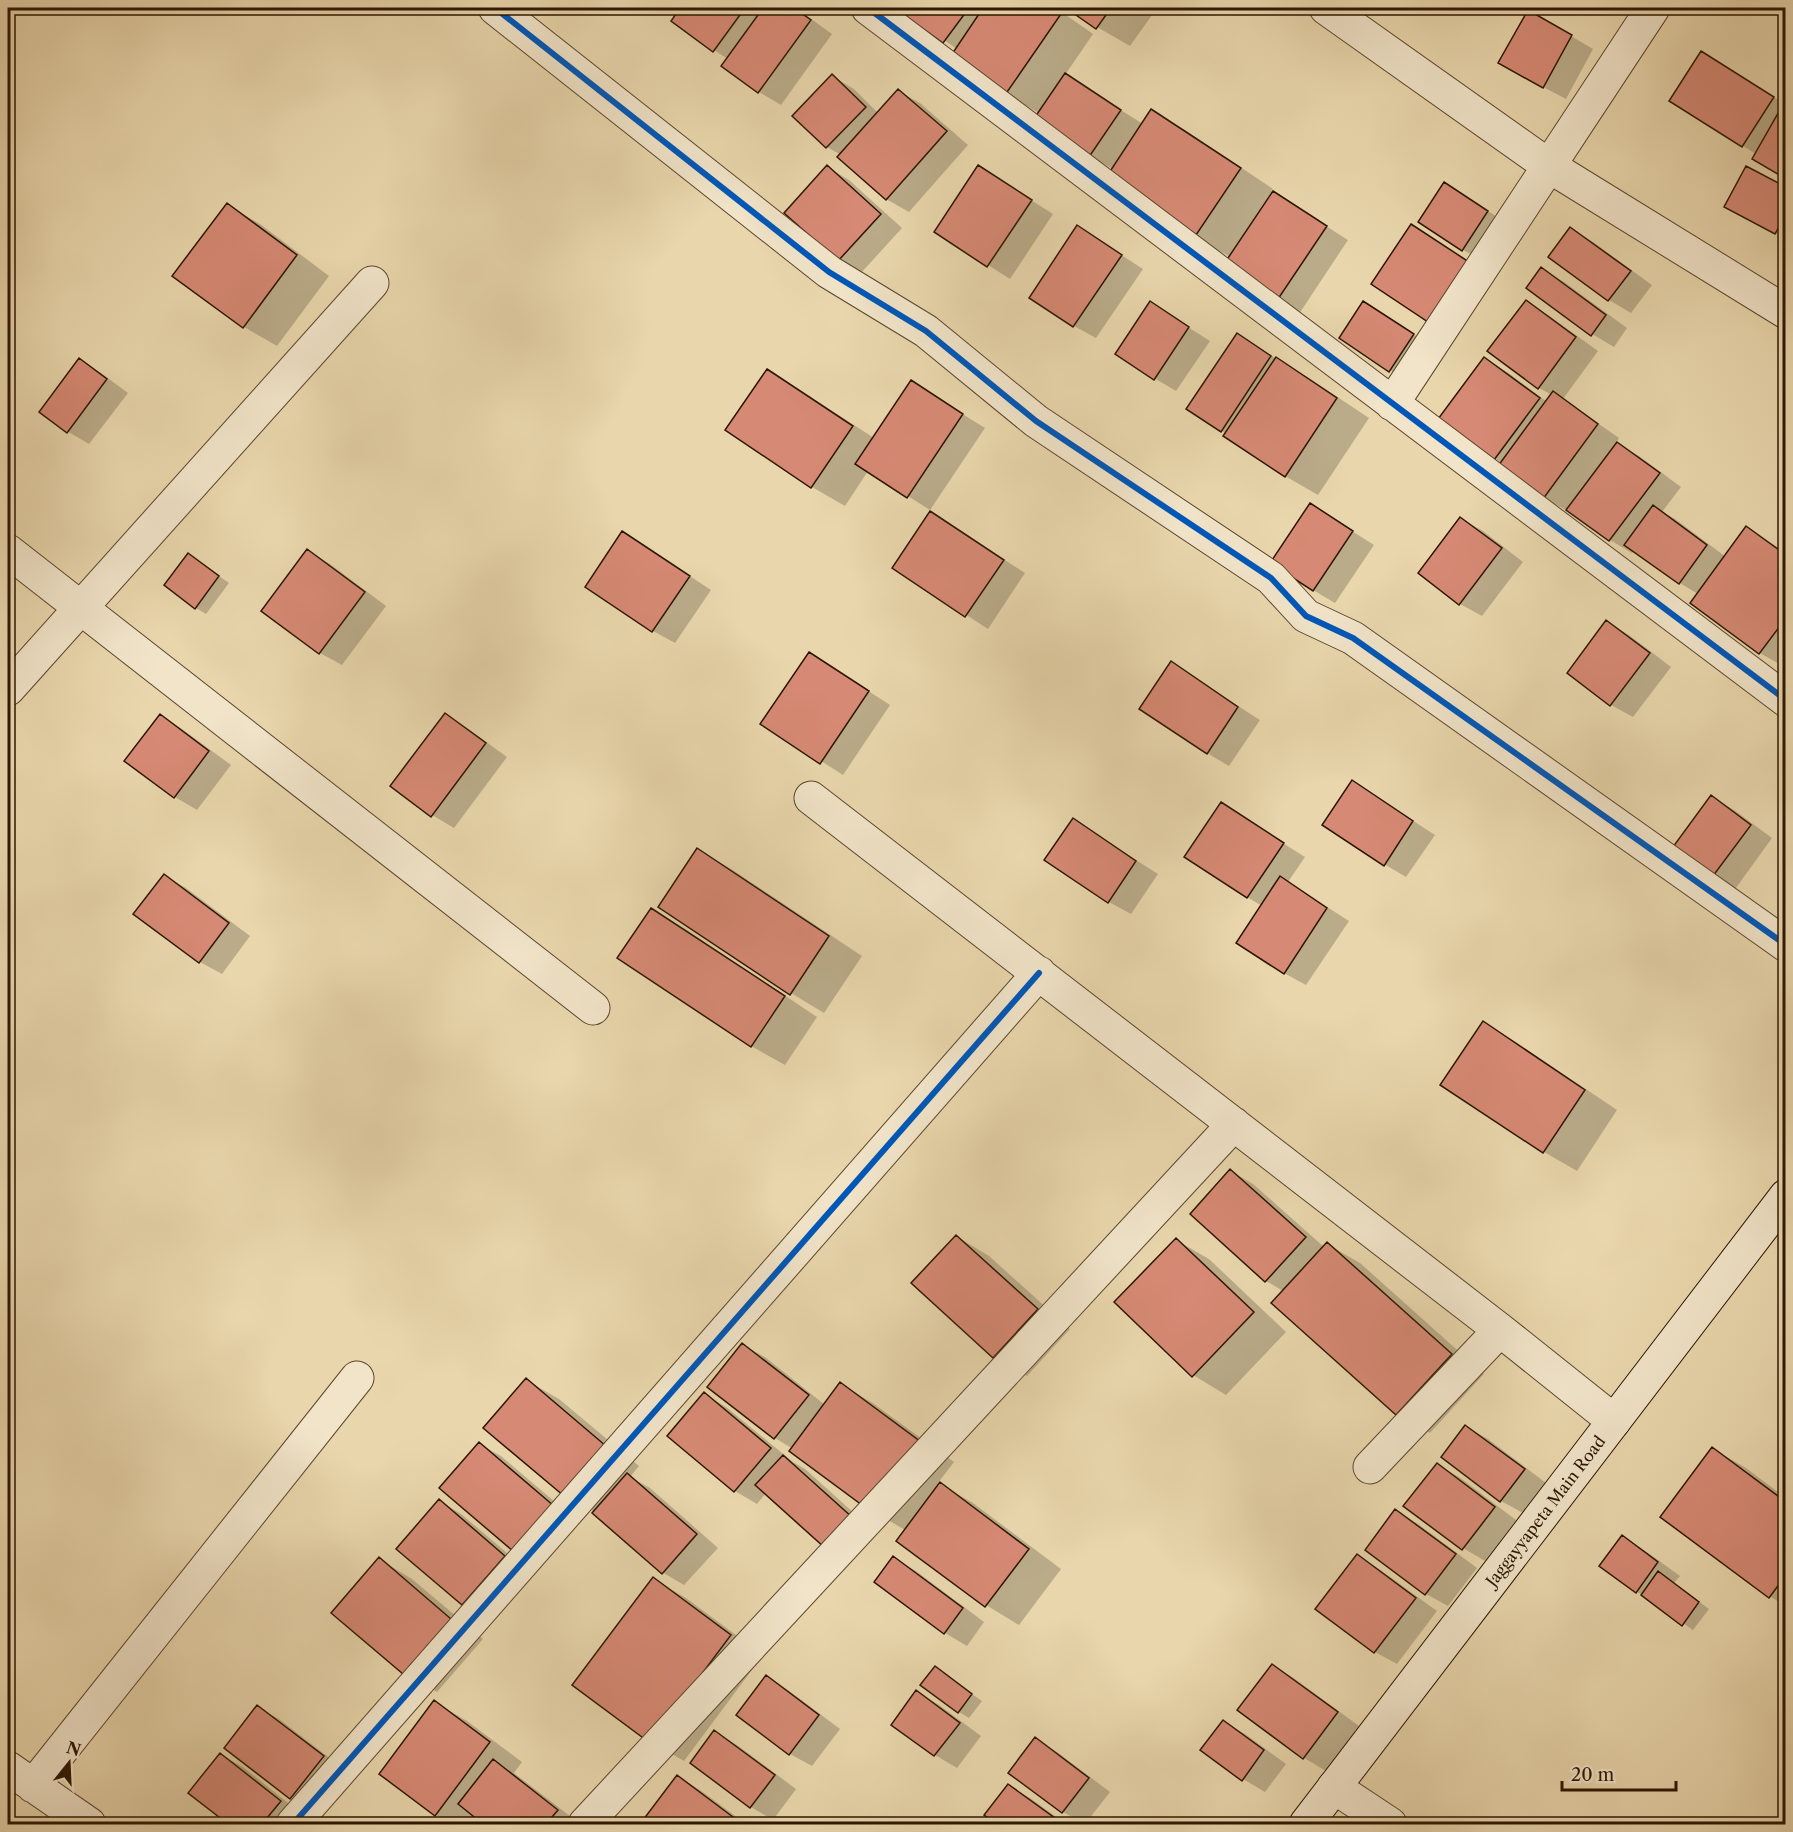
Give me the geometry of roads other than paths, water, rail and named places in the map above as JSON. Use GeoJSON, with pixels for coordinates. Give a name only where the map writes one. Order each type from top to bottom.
{"type":"FeatureCollection","features":[{"type":"Feature","properties":{"kind":"street"},"geometry":{"type":"LineString","coordinates":[[495,8],[829,272],[926,331],[1036,420],[1271,578],[1306,616],[1353,638],[1785,945]]}},
{"type":"Feature","properties":{"kind":"street"},"geometry":{"type":"LineString","coordinates":[[868,8],[1785,700]]}},
{"type":"Feature","properties":{"kind":"street"},"geometry":{"type":"LineString","coordinates":[[1326,8],[1549,166],[1785,312]]}},
{"type":"Feature","properties":{"kind":"street"},"geometry":{"type":"LineString","coordinates":[[1392,404],[1653,8]]}},
{"type":"Feature","properties":{"kind":"street"},"geometry":{"type":"LineString","coordinates":[[8,689],[372,283]]}},
{"type":"Feature","properties":{"kind":"street"},"geometry":{"type":"LineString","coordinates":[[8,551],[593,1008]]}},
{"type":"Feature","properties":{"kind":"street"},"geometry":{"type":"LineString","coordinates":[[811,798],[1500,1330],[1614,1421]]}},
{"type":"Feature","properties":{"kind":"street"},"geometry":{"type":"LineString","coordinates":[[293,1824],[1039,973]]}},
{"type":"Feature","properties":{"kind":"street"},"geometry":{"type":"LineString","coordinates":[[585,1824],[1234,1124]]}},
{"type":"Feature","properties":{"kind":"street","name":"Jaggayyapeta Main Road"},"geometry":{"type":"LineString","coordinates":[[1306,1824],[1785,1196]]}},
{"type":"Feature","properties":{"kind":"street"},"geometry":{"type":"LineString","coordinates":[[1370,1467],[1500,1330]]}},
{"type":"Feature","properties":{"kind":"street"},"geometry":{"type":"LineString","coordinates":[[89,1824],[20,1777],[357,1378]]}},
{"type":"Feature","properties":{"kind":"street"},"geometry":{"type":"LineString","coordinates":[[1334,1787],[1390,1824]]}}]}
